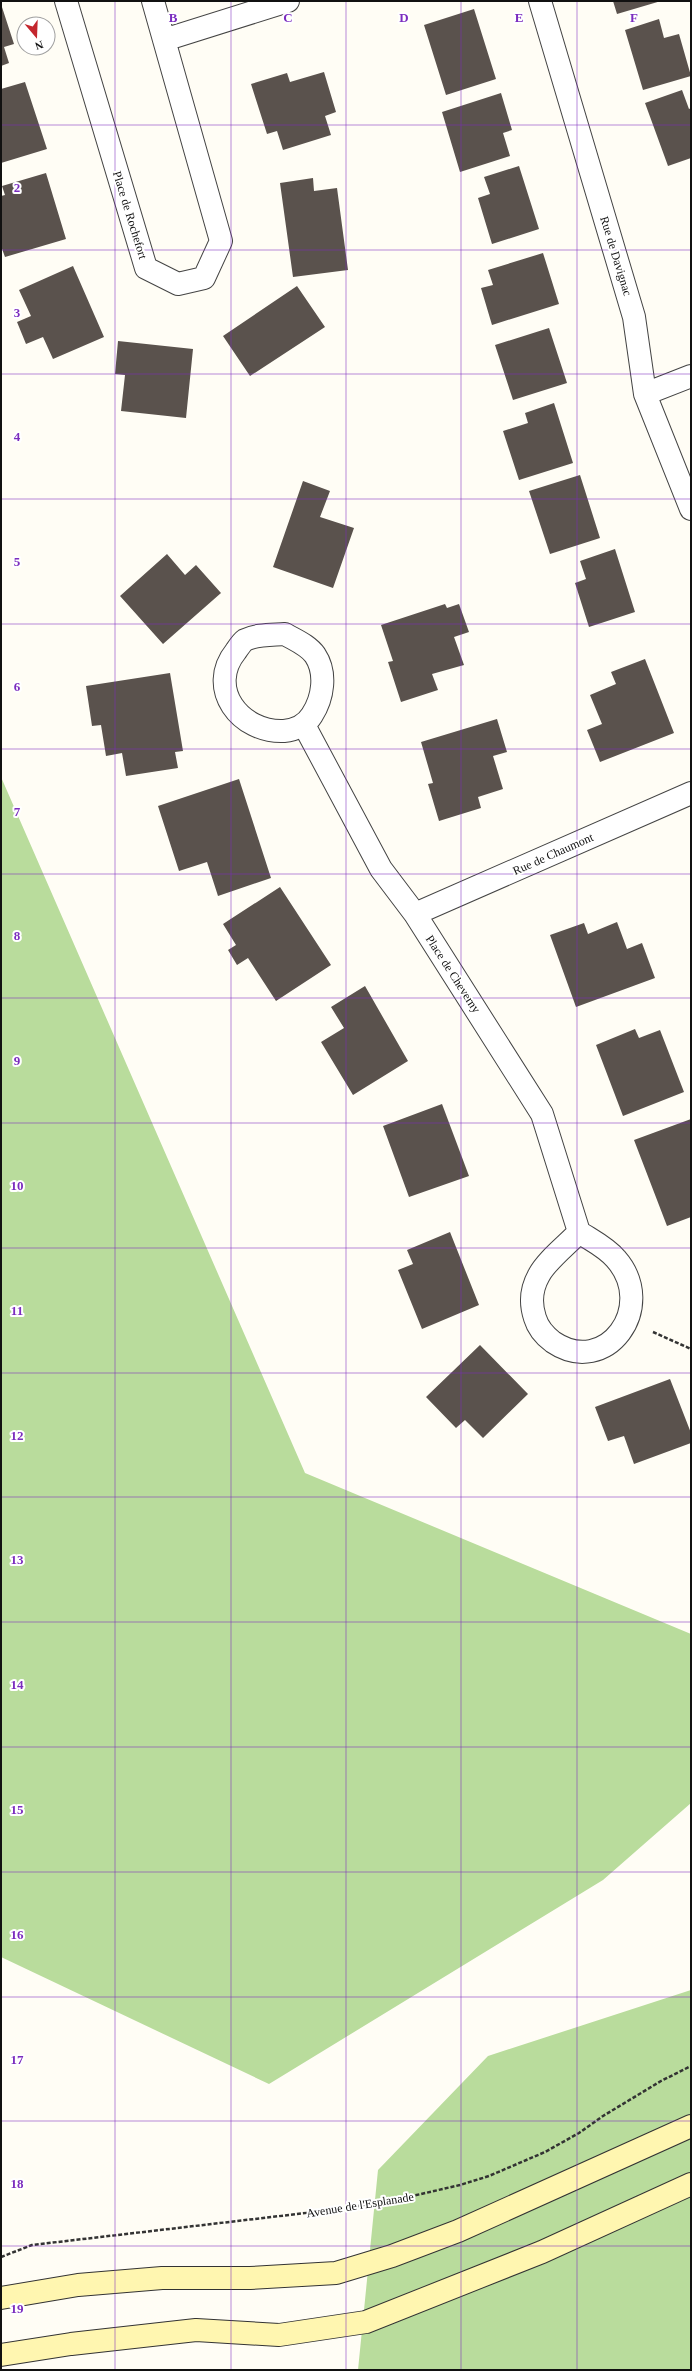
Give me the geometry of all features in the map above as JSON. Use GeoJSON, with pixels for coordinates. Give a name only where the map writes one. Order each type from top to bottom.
{"type":"FeatureCollection","features":[{"type":"Feature","properties":{"kind":"street","name":"Place de Rochefort"},"geometry":{"type":"LineString","coordinates":[[66,1],[146,268],[178,284],[204,278],[221,241],[153,1]]}},
{"type":"Feature","properties":{"kind":"street"},"geometry":{"type":"LineString","coordinates":[[164,40],[288,1]]}},
{"type":"Feature","properties":{"kind":"street","name":"Rue de Davignac"},"geometry":{"type":"LineString","coordinates":[[540,1],[634,317],[645,394],[691,509]]}},
{"type":"Feature","properties":{"kind":"street"},"geometry":{"type":"LineString","coordinates":[[645,394],[691,376]]}},
{"type":"Feature","properties":{"kind":"street"},"geometry":{"type":"LineString","coordinates":[[285,634],[302,643],[315,655],[322,676],[321,697],[314,712],[304,725],[287,731],[275,731],[250,724],[238,714],[230,704],[225,671],[231,656],[245,640],[265,635],[285,634]]}},
{"type":"Feature","properties":{"kind":"street","name":"Place de Cheverny"},"geometry":{"type":"LineString","coordinates":[[304,725],[381,869],[415,914],[542,1114],[579,1232]]}},
{"type":"Feature","properties":{"kind":"street","name":"Rue de Chaumont"},"geometry":{"type":"LineString","coordinates":[[415,914],[691,793]]}},
{"type":"Feature","properties":{"kind":"street"},"geometry":{"type":"LineString","coordinates":[[579,1232],[604,1248],[616,1259],[624,1271],[630,1286],[632,1302],[628,1320],[622,1331],[610,1343],[594,1350],[577,1351],[560,1347],[546,1337],[536,1323],[531,1306],[532,1289],[539,1274],[579,1232]]}},
{"type":"Feature","properties":{"kind":"street"},"geometry":{"type":"LineString","coordinates":[[1,2298],[78,2285],[162,2278],[250,2278],[336,2273],[392,2256],[458,2231],[691,2126]]}},
{"type":"Feature","properties":{"kind":"street"},"geometry":{"type":"LineString","coordinates":[[1,2355],[71,2344],[196,2330],[279,2335],[366,2322],[542,2252],[691,2184]]}},
{"type":"Feature","properties":{"kind":"path"},"geometry":{"type":"LineString","coordinates":[[647,1329],[691,1349]]}},
{"type":"Feature","properties":{"kind":"path","name":"Avenue de l'Esplanade"},"geometry":{"type":"LineString","coordinates":[[1,2257],[32,2245],[340,2209],[421,2195],[460,2185],[489,2176],[545,2152],[579,2134],[603,2116],[661,2081],[691,2066]]}},
{"type":"Feature","properties":{"kind":"green space"},"geometry":{"type":"Polygon","coordinates":[[[1,777],[305,1473],[691,1634],[691,1803],[603,1880],[269,2084],[1,1957],[1,777]]]}},
{"type":"Feature","properties":{"kind":"green space"},"geometry":{"type":"Polygon","coordinates":[[[691,1990],[691,2370],[358,2370],[378,2170],[488,2056],[691,1990]]]}},
{"type":"Feature","properties":{"kind":"building"},"geometry":{"type":"Polygon","coordinates":[[[613,1],[661,1],[617,14],[613,1]]]}},
{"type":"Feature","properties":{"kind":"building"},"geometry":{"type":"Polygon","coordinates":[[[1,4],[14,44],[4,47],[9,63],[1,66],[1,4]]]}},
{"type":"Feature","properties":{"kind":"building"},"geometry":{"type":"Polygon","coordinates":[[[474,9],[496,79],[446,95],[424,25],[474,9]]]}},
{"type":"Feature","properties":{"kind":"building"},"geometry":{"type":"Polygon","coordinates":[[[659,19],[664,38],[679,34],[691,76],[643,90],[625,30],[659,19]]]}},
{"type":"Feature","properties":{"kind":"building"},"geometry":{"type":"Polygon","coordinates":[[[324,72],[336,112],[325,116],[331,135],[283,150],[277,131],[267,134],[251,84],[287,73],[290,82],[324,72]]]}},
{"type":"Feature","properties":{"kind":"building"},"geometry":{"type":"Polygon","coordinates":[[[25,82],[47,149],[1,163],[1,89],[25,82]]]}},
{"type":"Feature","properties":{"kind":"building"},"geometry":{"type":"Polygon","coordinates":[[[682,90],[689,109],[691,108],[691,158],[668,166],[645,103],[682,90]]]}},
{"type":"Feature","properties":{"kind":"building"},"geometry":{"type":"Polygon","coordinates":[[[501,93],[512,130],[503,133],[510,156],[460,172],[442,112],[501,93]]]}},
{"type":"Feature","properties":{"kind":"building"},"geometry":{"type":"Polygon","coordinates":[[[519,166],[539,229],[492,244],[478,198],[490,194],[484,177],[519,166]]]}},
{"type":"Feature","properties":{"kind":"building"},"geometry":{"type":"Polygon","coordinates":[[[46,173],[66,239],[5,257],[1,246],[1,196],[5,195],[2,186],[46,173]]]}},
{"type":"Feature","properties":{"kind":"building"},"geometry":{"type":"Polygon","coordinates":[[[313,178],[314,191],[337,188],[348,270],[293,277],[280,183],[313,178]]]}},
{"type":"Feature","properties":{"kind":"building"},"geometry":{"type":"Polygon","coordinates":[[[543,253],[559,304],[492,325],[481,288],[493,285],[488,270],[543,253]]]}},
{"type":"Feature","properties":{"kind":"building"},"geometry":{"type":"Polygon","coordinates":[[[73,266],[104,337],[53,359],[43,337],[26,344],[17,322],[31,316],[19,290],[73,266]]]}},
{"type":"Feature","properties":{"kind":"building"},"geometry":{"type":"Polygon","coordinates":[[[297,286],[325,327],[250,376],[223,336],[297,286]]]}},
{"type":"Feature","properties":{"kind":"building"},"geometry":{"type":"Polygon","coordinates":[[[549,328],[567,383],[513,400],[495,345],[549,328]]]}},
{"type":"Feature","properties":{"kind":"building"},"geometry":{"type":"Polygon","coordinates":[[[118,341],[193,349],[186,418],[121,411],[125,375],[115,374],[118,341]]]}},
{"type":"Feature","properties":{"kind":"building"},"geometry":{"type":"Polygon","coordinates":[[[554,403],[573,463],[519,480],[503,431],[528,423],[525,413],[554,403]]]}},
{"type":"Feature","properties":{"kind":"building"},"geometry":{"type":"Polygon","coordinates":[[[580,475],[600,538],[550,554],[529,491],[580,475]]]}},
{"type":"Feature","properties":{"kind":"building"},"geometry":{"type":"Polygon","coordinates":[[[303,481],[330,491],[320,517],[354,528],[333,588],[273,567],[303,481]]]}},
{"type":"Feature","properties":{"kind":"building"},"geometry":{"type":"Polygon","coordinates":[[[615,549],[635,612],[589,627],[575,583],[586,579],[580,561],[615,549]]]}},
{"type":"Feature","properties":{"kind":"building"},"geometry":{"type":"Polygon","coordinates":[[[167,554],[185,575],[196,565],[221,593],[163,644],[120,596],[167,554]]]}},
{"type":"Feature","properties":{"kind":"building"},"geometry":{"type":"Polygon","coordinates":[[[445,604],[447,608],[459,604],[469,632],[454,637],[464,665],[432,674],[438,690],[401,702],[388,662],[393,661],[381,625],[445,604]]]}},
{"type":"Feature","properties":{"kind":"building"},"geometry":{"type":"Polygon","coordinates":[[[645,659],[674,733],[600,762],[587,730],[602,724],[590,695],[616,684],[611,672],[645,659]]]}},
{"type":"Feature","properties":{"kind":"building"},"geometry":{"type":"Polygon","coordinates":[[[170,673],[183,751],[175,752],[178,768],[126,776],[122,753],[106,756],[101,725],[92,726],[86,686],[170,673]]]}},
{"type":"Feature","properties":{"kind":"building"},"geometry":{"type":"Polygon","coordinates":[[[497,719],[507,752],[493,756],[503,789],[478,797],[481,808],[439,821],[428,784],[433,783],[421,742],[497,719]]]}},
{"type":"Feature","properties":{"kind":"building"},"geometry":{"type":"Polygon","coordinates":[[[239,779],[271,878],[218,896],[207,862],[179,871],[158,806],[239,779]]]}},
{"type":"Feature","properties":{"kind":"building"},"geometry":{"type":"Polygon","coordinates":[[[280,887],[331,965],[276,1001],[248,958],[237,965],[228,950],[236,945],[223,924],[280,887]]]}},
{"type":"Feature","properties":{"kind":"building"},"geometry":{"type":"Polygon","coordinates":[[[617,922],[627,949],[642,943],[655,978],[576,1007],[550,935],[584,923],[588,934],[617,922]]]}},
{"type":"Feature","properties":{"kind":"building"},"geometry":{"type":"Polygon","coordinates":[[[365,986],[408,1061],[353,1095],[321,1042],[344,1028],[331,1007],[365,986]]]}},
{"type":"Feature","properties":{"kind":"building"},"geometry":{"type":"Polygon","coordinates":[[[635,1029],[639,1038],[660,1030],[684,1092],[623,1116],[596,1045],[635,1029]]]}},
{"type":"Feature","properties":{"kind":"building"},"geometry":{"type":"Polygon","coordinates":[[[442,1104],[469,1176],[409,1197],[383,1126],[442,1104]]]}},
{"type":"Feature","properties":{"kind":"building"},"geometry":{"type":"Polygon","coordinates":[[[691,1119],[691,1217],[667,1226],[634,1140],[691,1119]]]}},
{"type":"Feature","properties":{"kind":"building"},"geometry":{"type":"Polygon","coordinates":[[[450,1232],[479,1305],[422,1329],[398,1270],[413,1264],[407,1250],[450,1232]]]}},
{"type":"Feature","properties":{"kind":"building"},"geometry":{"type":"Polygon","coordinates":[[[480,1345],[528,1394],[483,1438],[465,1420],[456,1428],[426,1397],[480,1345]]]}},
{"type":"Feature","properties":{"kind":"building"},"geometry":{"type":"Polygon","coordinates":[[[670,1379],[691,1433],[691,1443],[634,1464],[624,1436],[608,1441],[595,1407],[670,1379]]]}}]}
